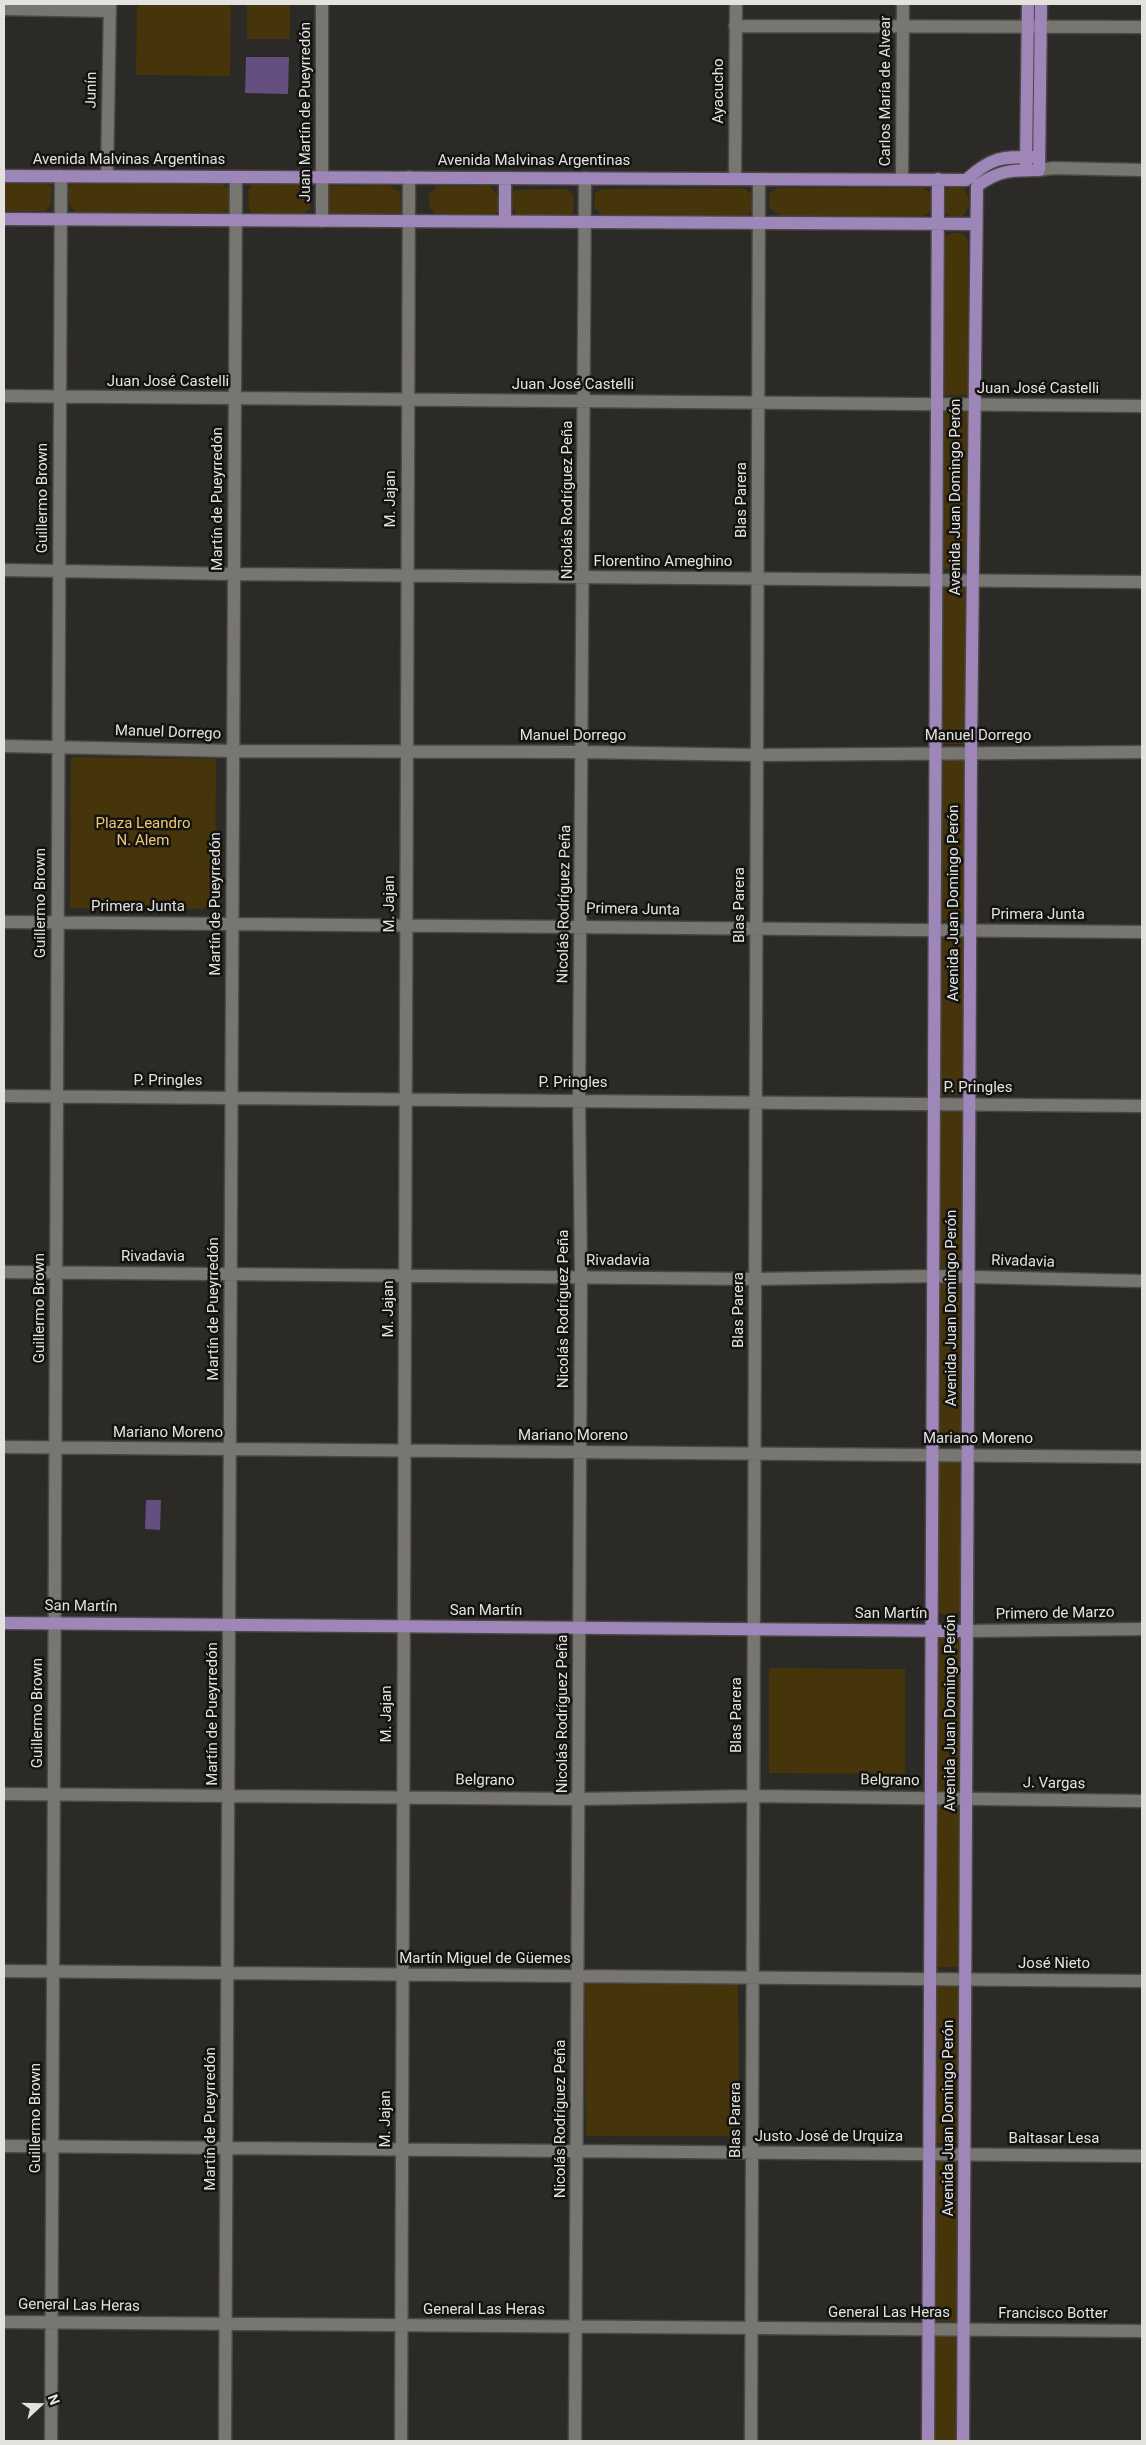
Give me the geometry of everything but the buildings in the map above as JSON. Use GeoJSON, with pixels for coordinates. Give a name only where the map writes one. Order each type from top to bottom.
{"type":"FeatureCollection","features":[{"type":"Feature","properties":{"kind":"main road"},"geometry":{"type":"LineString","coordinates":[[1028,4],[1027,27],[1033,164]]}},
{"type":"Feature","properties":{"kind":"main road"},"geometry":{"type":"LineString","coordinates":[[1033,164],[1041,4]]}},
{"type":"Feature","properties":{"kind":"main road"},"geometry":{"type":"LineString","coordinates":[[971,183],[1033,164]]}},
{"type":"Feature","properties":{"kind":"main road","name":"Avenida Malvinas Argentinas"},"geometry":{"type":"LineString","coordinates":[[4,176],[938,179],[971,183]]}},
{"type":"Feature","properties":{"kind":"main road"},"geometry":{"type":"LineString","coordinates":[[505,178],[505,222]]}},
{"type":"Feature","properties":{"kind":"main road","name":"Avenida Juan Domingo Perón"},"geometry":{"type":"LineString","coordinates":[[928,2441],[938,179]]}},
{"type":"Feature","properties":{"kind":"main road","name":"Avenida Juan Domingo Perón"},"geometry":{"type":"LineString","coordinates":[[963,2441],[973,404],[976,224],[971,183]]}},
{"type":"Feature","properties":{"kind":"main road"},"geometry":{"type":"LineString","coordinates":[[4,219],[976,224]]}},
{"type":"Feature","properties":{"kind":"main road","name":"San Martín"},"geometry":{"type":"LineString","coordinates":[[4,1623],[967,1631]]}},
{"type":"Feature","properties":{"kind":"street","name":"Juan Martín de Pueyrredón"},"geometry":{"type":"LineString","coordinates":[[322,4],[322,221]]}},
{"type":"Feature","properties":{"kind":"street","name":"Ayacucho"},"geometry":{"type":"LineString","coordinates":[[735,179],[736,4]]}},
{"type":"Feature","properties":{"kind":"street","name":"Carlos María de Alvear"},"geometry":{"type":"LineString","coordinates":[[902,179],[903,4]]}},
{"type":"Feature","properties":{"kind":"street"},"geometry":{"type":"LineString","coordinates":[[4,9],[110,8]]}},
{"type":"Feature","properties":{"kind":"street","name":"Junín"},"geometry":{"type":"LineString","coordinates":[[107,176],[110,8]]}},
{"type":"Feature","properties":{"kind":"street"},"geometry":{"type":"LineString","coordinates":[[736,26],[1142,27]]}},
{"type":"Feature","properties":{"kind":"street"},"geometry":{"type":"LineString","coordinates":[[1033,164],[1054,168],[1142,170]]}},
{"type":"Feature","properties":{"kind":"street","name":"Guillermo Brown"},"geometry":{"type":"LineString","coordinates":[[51,2441],[60,176]]}},
{"type":"Feature","properties":{"kind":"street","name":"Martín de Pueyrredón"},"geometry":{"type":"LineString","coordinates":[[225,2441],[236,176]]}},
{"type":"Feature","properties":{"kind":"street","name":"M. Jajan"},"geometry":{"type":"LineString","coordinates":[[401,2441],[409,177]]}},
{"type":"Feature","properties":{"kind":"street","name":"Nicolás Rodríguez Peña"},"geometry":{"type":"LineString","coordinates":[[575,2441],[581,1277],[579,1099],[583,752],[585,178]]}},
{"type":"Feature","properties":{"kind":"street","name":"Blas Parera"},"geometry":{"type":"LineString","coordinates":[[750,2441],[759,179]]}},
{"type":"Feature","properties":{"kind":"street","name":"Juan José Castelli"},"geometry":{"type":"LineString","coordinates":[[4,396],[1142,406]]}},
{"type":"Feature","properties":{"kind":"street","name":"Florentino Ameghino"},"geometry":{"type":"LineString","coordinates":[[4,570],[407,576],[1142,582]]}},
{"type":"Feature","properties":{"kind":"street","name":"Manuel Dorrego"},"geometry":{"type":"LineString","coordinates":[[4,746],[233,751],[583,752],[757,755],[934,752],[1142,752]]}},
{"type":"Feature","properties":{"kind":"street","name":"Primera Junta"},"geometry":{"type":"LineString","coordinates":[[4,922],[1142,932]]}},
{"type":"Feature","properties":{"kind":"street","name":"P. Pringles"},"geometry":{"type":"LineString","coordinates":[[4,1096],[406,1100],[579,1099],[1142,1106]]}},
{"type":"Feature","properties":{"kind":"street","name":"Rivadavia"},"geometry":{"type":"LineString","coordinates":[[4,1272],[755,1278],[933,1276],[1142,1281]]}},
{"type":"Feature","properties":{"kind":"street","name":"Mariano Moreno"},"geometry":{"type":"LineString","coordinates":[[4,1447],[1142,1457]]}},
{"type":"Feature","properties":{"kind":"street","name":"Primero de Marzo"},"geometry":{"type":"LineString","coordinates":[[967,1631],[1142,1629]]}},
{"type":"Feature","properties":{"kind":"street","name":"Belgrano"},"geometry":{"type":"LineString","coordinates":[[4,1794],[579,1799],[753,1796],[966,1800]]}},
{"type":"Feature","properties":{"kind":"street","name":"J. Vargas"},"geometry":{"type":"LineString","coordinates":[[966,1800],[1142,1801]]}},
{"type":"Feature","properties":{"kind":"street","name":"Martín Miguel de Güemes"},"geometry":{"type":"LineString","coordinates":[[4,1971],[966,1980]]}},
{"type":"Feature","properties":{"kind":"street","name":"José Nieto"},"geometry":{"type":"LineString","coordinates":[[966,1980],[1142,1981]]}},
{"type":"Feature","properties":{"kind":"street","name":"Justo José de Urquiza"},"geometry":{"type":"LineString","coordinates":[[4,2146],[965,2154]]}},
{"type":"Feature","properties":{"kind":"street","name":"Baltasar Lesa"},"geometry":{"type":"LineString","coordinates":[[965,2154],[1142,2156]]}},
{"type":"Feature","properties":{"kind":"street","name":"General Las Heras"},"geometry":{"type":"LineString","coordinates":[[4,2322],[964,2330]]}},
{"type":"Feature","properties":{"kind":"street","name":"Francisco Botter"},"geometry":{"type":"LineString","coordinates":[[964,2330],[1142,2331]]}},
{"type":"Feature","properties":{"kind":"green space"},"geometry":{"type":"Polygon","coordinates":[[[137,4],[231,4],[230,76],[136,75],[137,4]]]}},
{"type":"Feature","properties":{"kind":"green space"},"geometry":{"type":"Polygon","coordinates":[[[247,4],[290,4],[290,39],[247,39],[247,4]]]}},
{"type":"Feature","properties":{"kind":"green space"},"geometry":{"type":"Polygon","coordinates":[[[4,182],[45,182],[52,188],[51,205],[45,211],[4,211],[4,182]]]}},
{"type":"Feature","properties":{"kind":"green space"},"geometry":{"type":"Polygon","coordinates":[[[78,182],[222,184],[230,190],[229,209],[221,214],[76,213],[69,204],[68,186],[78,182]]]}},
{"type":"Feature","properties":{"kind":"green space"},"geometry":{"type":"Polygon","coordinates":[[[303,184],[310,191],[310,209],[302,215],[254,216],[249,209],[248,190],[252,185],[303,184]]]}},
{"type":"Feature","properties":{"kind":"green space"},"geometry":{"type":"Polygon","coordinates":[[[389,185],[400,192],[402,216],[325,216],[324,191],[329,186],[389,185]]]}},
{"type":"Feature","properties":{"kind":"green space"},"geometry":{"type":"Polygon","coordinates":[[[437,186],[490,186],[498,196],[499,211],[489,217],[439,217],[430,208],[428,195],[437,186]]]}},
{"type":"Feature","properties":{"kind":"green space"},"geometry":{"type":"Polygon","coordinates":[[[953,186],[963,187],[969,199],[969,206],[961,218],[950,216],[943,211],[944,191],[953,186]]]}},
{"type":"Feature","properties":{"kind":"green space"},"geometry":{"type":"Polygon","coordinates":[[[743,188],[750,192],[754,209],[745,217],[605,217],[594,208],[595,193],[603,189],[743,188]]]}},
{"type":"Feature","properties":{"kind":"green space"},"geometry":{"type":"Polygon","coordinates":[[[777,188],[923,188],[931,193],[933,209],[923,216],[780,216],[769,208],[770,193],[777,188]]]}},
{"type":"Feature","properties":{"kind":"green space"},"geometry":{"type":"Polygon","coordinates":[[[568,189],[574,197],[573,213],[565,218],[519,218],[513,207],[512,197],[515,190],[568,189]]]}},
{"type":"Feature","properties":{"kind":"green space"},"geometry":{"type":"Polygon","coordinates":[[[953,233],[963,233],[968,240],[969,395],[945,395],[944,237],[953,233]]]}},
{"type":"Feature","properties":{"kind":"green space"},"geometry":{"type":"Polygon","coordinates":[[[944,412],[968,412],[967,569],[943,569],[944,412]]]}},
{"type":"Feature","properties":{"kind":"green space"},"geometry":{"type":"Polygon","coordinates":[[[966,584],[967,744],[943,744],[942,585],[966,584]]]}},
{"type":"Feature","properties":{"kind":"green space","name":"Plaza Leandro N. Alem"},"geometry":{"type":"Polygon","coordinates":[[[71,757],[216,759],[215,909],[70,908],[71,757]]]}},
{"type":"Feature","properties":{"kind":"green space"},"geometry":{"type":"Polygon","coordinates":[[[941,760],[965,760],[966,920],[942,920],[941,760]]]}},
{"type":"Feature","properties":{"kind":"green space"},"geometry":{"type":"Polygon","coordinates":[[[939,933],[964,933],[964,1095],[937,1095],[939,933]]]}},
{"type":"Feature","properties":{"kind":"green space"},"geometry":{"type":"Polygon","coordinates":[[[939,1107],[965,1108],[963,1268],[937,1268],[939,1107]]]}},
{"type":"Feature","properties":{"kind":"green space"},"geometry":{"type":"Polygon","coordinates":[[[937,1281],[964,1281],[963,1444],[937,1444],[937,1281]]]}},
{"type":"Feature","properties":{"kind":"green space"},"geometry":{"type":"Polygon","coordinates":[[[938,1458],[963,1458],[962,1610],[950,1616],[937,1611],[938,1458]]]}},
{"type":"Feature","properties":{"kind":"green space"},"geometry":{"type":"Polygon","coordinates":[[[943,1634],[960,1634],[963,1648],[963,1794],[936,1793],[937,1640],[943,1634]]]}},
{"type":"Feature","properties":{"kind":"green space"},"geometry":{"type":"Polygon","coordinates":[[[769,1668],[905,1669],[905,1774],[769,1773],[769,1668]]]}},
{"type":"Feature","properties":{"kind":"green space"},"geometry":{"type":"Polygon","coordinates":[[[936,1805],[963,1805],[964,1967],[936,1967],[936,1805]]]}},
{"type":"Feature","properties":{"kind":"green space"},"geometry":{"type":"Polygon","coordinates":[[[585,1983],[738,1983],[739,2136],[586,2136],[585,1983]]]}},
{"type":"Feature","properties":{"kind":"green space"},"geometry":{"type":"Polygon","coordinates":[[[936,1983],[963,1983],[963,2143],[936,2143],[936,1983]]]}},
{"type":"Feature","properties":{"kind":"green space"},"geometry":{"type":"Polygon","coordinates":[[[933,2157],[962,2157],[961,2321],[933,2321],[933,2157]]]}},
{"type":"Feature","properties":{"kind":"green space"},"geometry":{"type":"Polygon","coordinates":[[[934,2335],[959,2335],[958,2441],[933,2441],[934,2335]]]}},
{"type":"Feature","properties":{"kind":"shaded area"},"geometry":{"type":"Polygon","coordinates":[[[246,57],[289,57],[288,94],[245,93],[246,57]]]}},
{"type":"Feature","properties":{"kind":"shaded area"},"geometry":{"type":"Polygon","coordinates":[[[146,1500],[161,1500],[160,1530],[145,1529],[146,1500]]]}}]}
